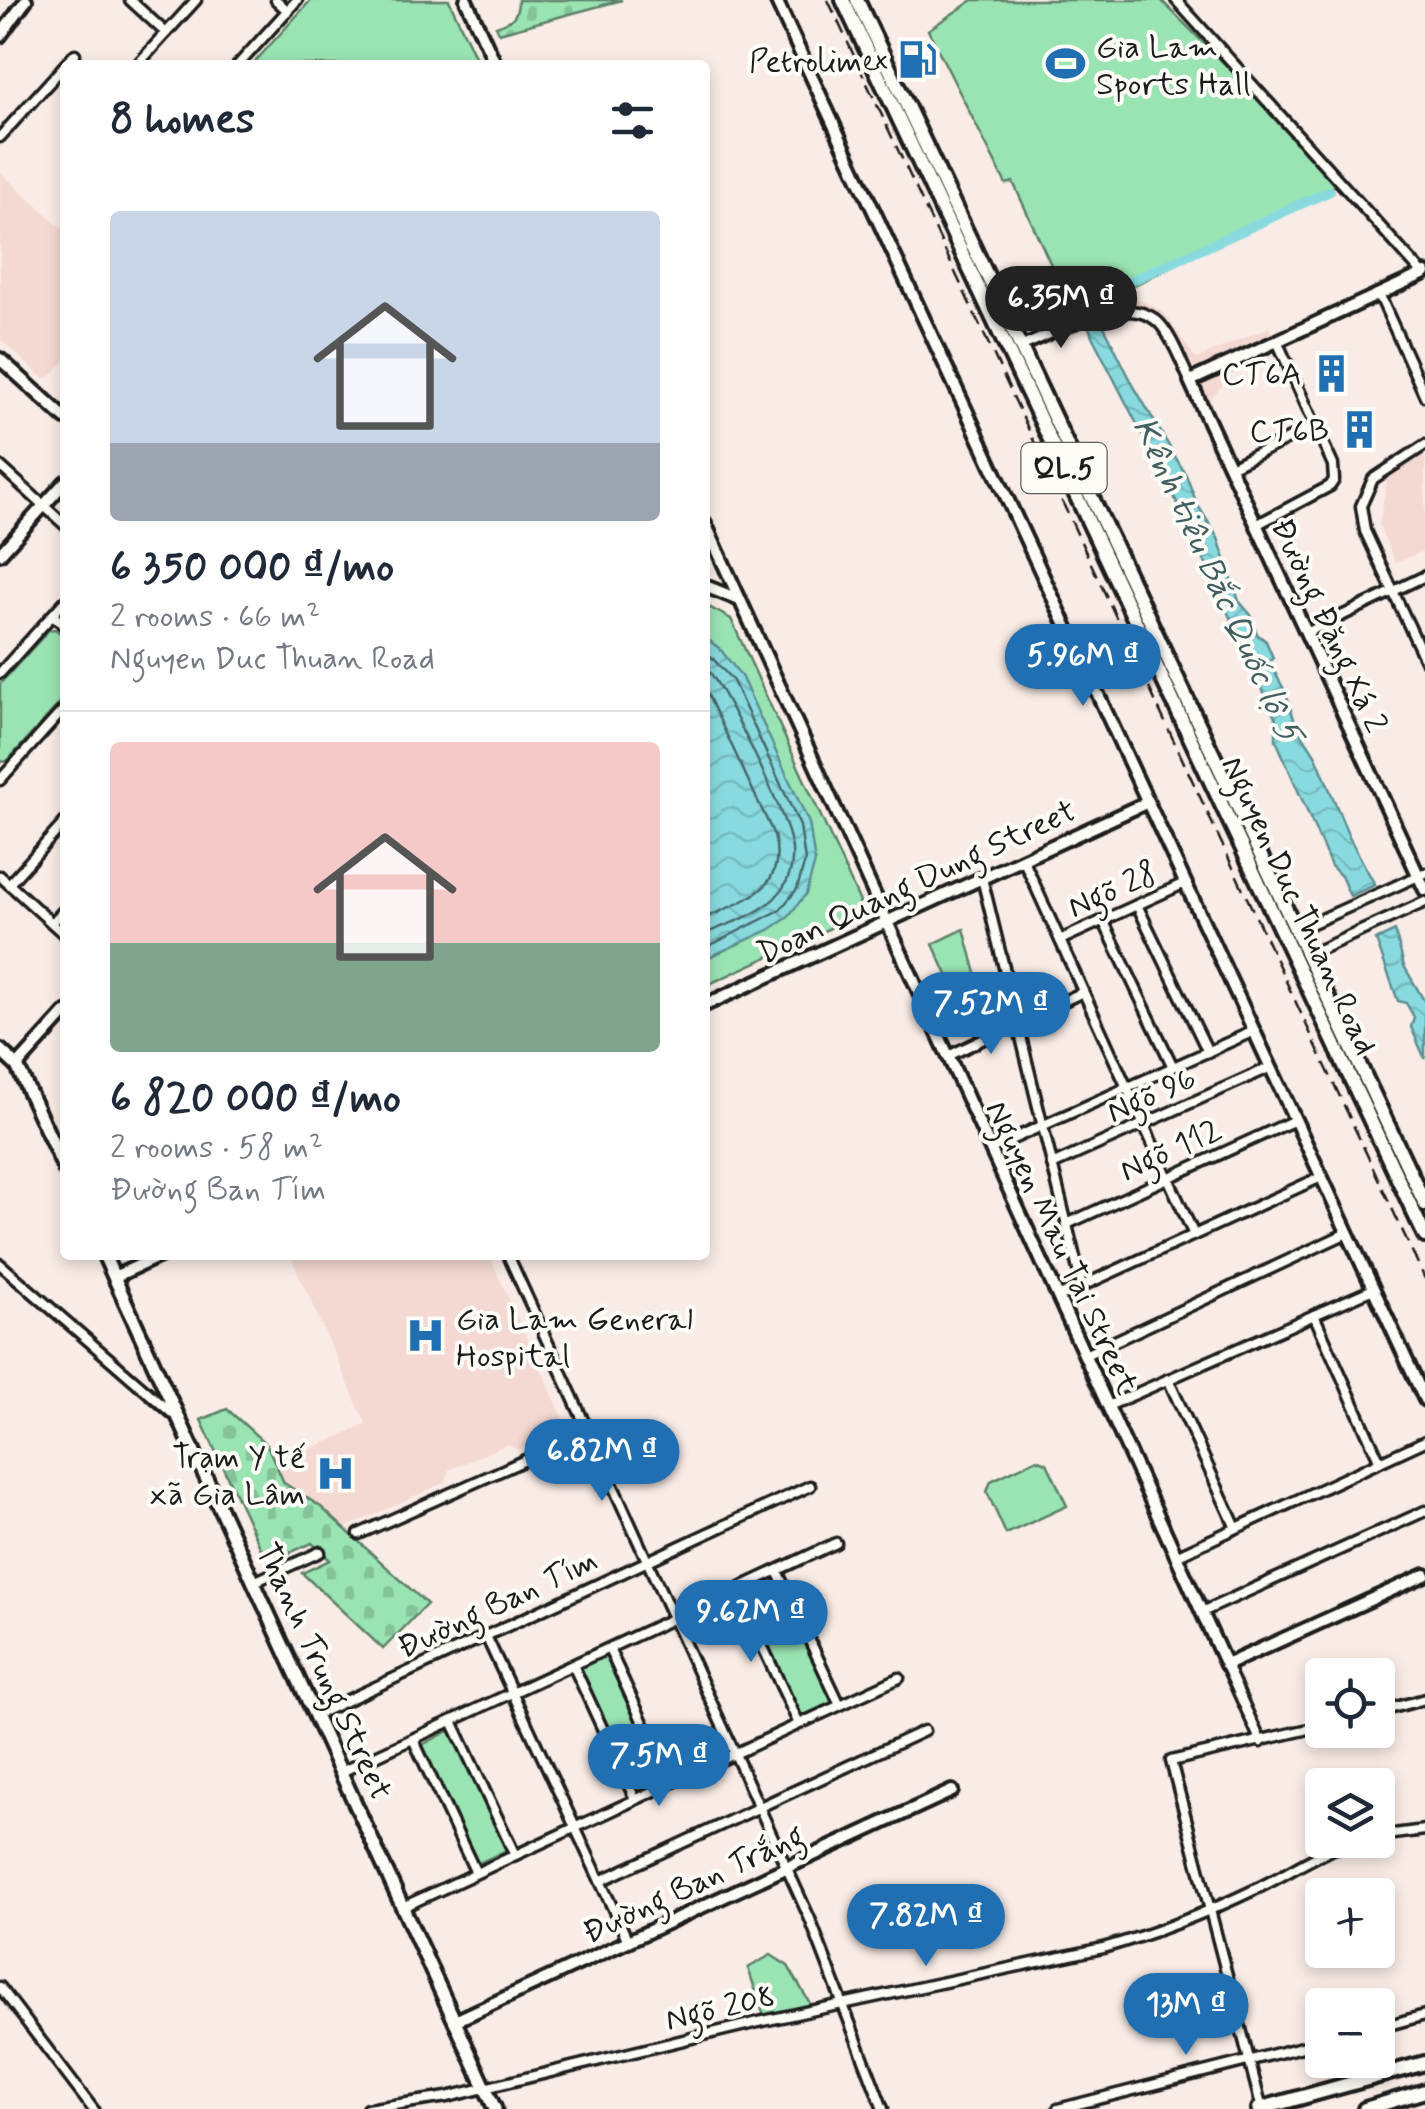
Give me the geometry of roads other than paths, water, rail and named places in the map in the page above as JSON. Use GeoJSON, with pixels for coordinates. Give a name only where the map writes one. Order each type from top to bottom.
{"type":"FeatureCollection","features":[{"type":"Feature","properties":{"kind":"main road","name":"Nguyen Duc Thuan Road"},"geometry":{"type":"LineString","coordinates":[[844,0],[1022,346],[1022,354],[1290,933]]}},
{"type":"Feature","properties":{"kind":"main road","name":"Nguyen Duc Thuan Road"},"geometry":{"type":"LineString","coordinates":[[858,0],[889,82],[1290,933],[1425,1204]]}},
{"type":"Feature","properties":{"kind":"main road","name":"Nguyen Duc Thuan Road"},"geometry":{"type":"LineString","coordinates":[[1302,957],[1425,1236]]}},
{"type":"Feature","properties":{"kind":"main road"},"geometry":{"type":"LineString","coordinates":[[9,1058],[60,1160]]}},
{"type":"Feature","properties":{"kind":"main road","name":"Thanh Trung Street"},"geometry":{"type":"LineString","coordinates":[[106,1260],[495,2109]]}},
{"type":"Feature","properties":{"kind":"main road"},"geometry":{"type":"LineString","coordinates":[[1260,2109],[1425,2064]]}},
{"type":"Feature","properties":{"kind":"main road"},"geometry":{"type":"LineString","coordinates":[[1365,2109],[1425,2091]]}},
{"type":"Feature","properties":{"kind":"street"},"geometry":{"type":"LineString","coordinates":[[0,36],[26,0]]}},
{"type":"Feature","properties":{"kind":"street"},"geometry":{"type":"LineString","coordinates":[[130,0],[166,33]]}},
{"type":"Feature","properties":{"kind":"street"},"geometry":{"type":"LineString","coordinates":[[142,60],[196,0]]}},
{"type":"Feature","properties":{"kind":"street"},"geometry":{"type":"LineString","coordinates":[[276,0],[288,10]]}},
{"type":"Feature","properties":{"kind":"street"},"geometry":{"type":"LineString","coordinates":[[243,60],[297,0]]}},
{"type":"Feature","properties":{"kind":"street"},"geometry":{"type":"LineString","coordinates":[[466,0],[494,60]]}},
{"type":"Feature","properties":{"kind":"street"},"geometry":{"type":"LineString","coordinates":[[776,0],[1425,1400]]}},
{"type":"Feature","properties":{"kind":"street"},"geometry":{"type":"LineString","coordinates":[[1022,346],[1105,312],[1134,309],[1158,320],[1190,381],[1424,274],[1176,0]]}},
{"type":"Feature","properties":{"kind":"street"},"geometry":{"type":"LineString","coordinates":[[70,60],[75,54]]}},
{"type":"Feature","properties":{"kind":"street"},"geometry":{"type":"LineString","coordinates":[[0,137],[60,71]]}},
{"type":"Feature","properties":{"kind":"street"},"geometry":{"type":"LineString","coordinates":[[1378,294],[1424,391]]}},
{"type":"Feature","properties":{"kind":"street"},"geometry":{"type":"LineString","coordinates":[[1256,524],[1333,483],[1333,466],[1277,341]]}},
{"type":"Feature","properties":{"kind":"street"},"geometry":{"type":"LineString","coordinates":[[0,359],[60,413]]}},
{"type":"Feature","properties":{"kind":"street","name":"Đường Đặng Xá 2"},"geometry":{"type":"LineString","coordinates":[[1190,381],[1422,875],[1425,890]]}},
{"type":"Feature","properties":{"kind":"street"},"geometry":{"type":"LineString","coordinates":[[1230,467],[1315,426]]}},
{"type":"Feature","properties":{"kind":"street"},"geometry":{"type":"LineString","coordinates":[[1425,446],[1373,479],[1361,506],[1365,530],[1425,660]]}},
{"type":"Feature","properties":{"kind":"street"},"geometry":{"type":"LineString","coordinates":[[0,466],[60,520]]}},
{"type":"Feature","properties":{"kind":"street"},"geometry":{"type":"LineString","coordinates":[[0,554],[60,488]]}},
{"type":"Feature","properties":{"kind":"street","name":"Nguyen Mau Tai Street"},"geometry":{"type":"LineString","coordinates":[[710,536],[1226,1664]]}},
{"type":"Feature","properties":{"kind":"street"},"geometry":{"type":"LineString","coordinates":[[1306,632],[1425,576]]}},
{"type":"Feature","properties":{"kind":"street"},"geometry":{"type":"LineString","coordinates":[[710,588],[740,600]]}},
{"type":"Feature","properties":{"kind":"street"},"geometry":{"type":"LineString","coordinates":[[0,673],[60,607]]}},
{"type":"Feature","properties":{"kind":"street"},"geometry":{"type":"LineString","coordinates":[[53,615],[60,621]]}},
{"type":"Feature","properties":{"kind":"street"},"geometry":{"type":"LineString","coordinates":[[1,777],[60,713]]}},
{"type":"Feature","properties":{"kind":"street","name":"Doan Quang Dung Street"},"geometry":{"type":"LineString","coordinates":[[710,1003],[1148,802]]}},
{"type":"Feature","properties":{"kind":"street"},"geometry":{"type":"LineString","coordinates":[[9,884],[60,828]]}},
{"type":"Feature","properties":{"kind":"street"},"geometry":{"type":"LineString","coordinates":[[1023,859],[1194,1235]]}},
{"type":"Feature","properties":{"kind":"street"},"geometry":{"type":"LineString","coordinates":[[1290,933],[1422,875]]}},
{"type":"Feature","properties":{"kind":"street"},"geometry":{"type":"LineString","coordinates":[[0,876],[60,930]]}},
{"type":"Feature","properties":{"kind":"street"},"geometry":{"type":"LineString","coordinates":[[982,878],[1082,1286]]}},
{"type":"Feature","properties":{"kind":"street","name":"Ngõ 28"},"geometry":{"type":"LineString","coordinates":[[1060,940],[1185,883]]}},
{"type":"Feature","properties":{"kind":"street"},"geometry":{"type":"LineString","coordinates":[[1302,957],[1425,902]]}},
{"type":"Feature","properties":{"kind":"street"},"geometry":{"type":"LineString","coordinates":[[1137,905],[1208,1052]]}},
{"type":"Feature","properties":{"kind":"street"},"geometry":{"type":"LineString","coordinates":[[52,923],[60,914]]}},
{"type":"Feature","properties":{"kind":"street"},"geometry":{"type":"LineString","coordinates":[[1103,920],[1173,1068]]}},
{"type":"Feature","properties":{"kind":"street"},"geometry":{"type":"LineString","coordinates":[[948,1056],[1083,992]]}},
{"type":"Feature","properties":{"kind":"street"},"geometry":{"type":"LineString","coordinates":[[0,1069],[60,1017]]}},
{"type":"Feature","properties":{"kind":"street"},"geometry":{"type":"LineString","coordinates":[[990,1149],[1254,1031]]}},
{"type":"Feature","properties":{"kind":"street","name":"Ngõ 96"},"geometry":{"type":"LineString","coordinates":[[1052,1165],[1270,1067]]}},
{"type":"Feature","properties":{"kind":"street","name":"Ngõ 112"},"geometry":{"type":"LineString","coordinates":[[1067,1224],[1295,1120]]}},
{"type":"Feature","properties":{"kind":"street"},"geometry":{"type":"LineString","coordinates":[[1058,1297],[1322,1177]]}},
{"type":"Feature","properties":{"kind":"street"},"geometry":{"type":"LineString","coordinates":[[1085,1355],[1348,1233]]}},
{"type":"Feature","properties":{"kind":"street"},"geometry":{"type":"LineString","coordinates":[[114,1277],[151,1260]]}},
{"type":"Feature","properties":{"kind":"street"},"geometry":{"type":"LineString","coordinates":[[510,1260],[810,1920],[883,2109]]}},
{"type":"Feature","properties":{"kind":"street"},"geometry":{"type":"LineString","coordinates":[[0,1264],[179,1420]]}},
{"type":"Feature","properties":{"kind":"street"},"geometry":{"type":"LineString","coordinates":[[1108,1406],[1373,1289]]}},
{"type":"Feature","properties":{"kind":"street"},"geometry":{"type":"LineString","coordinates":[[1314,1315],[1380,1462]]}},
{"type":"Feature","properties":{"kind":"street"},"geometry":{"type":"LineString","coordinates":[[1168,1379],[1236,1528]]}},
{"type":"Feature","properties":{"kind":"street"},"geometry":{"type":"LineString","coordinates":[[358,1534],[588,1432]]}},
{"type":"Feature","properties":{"kind":"street"},"geometry":{"type":"LineString","coordinates":[[1176,1556],[1425,1441]]}},
{"type":"Feature","properties":{"kind":"street","name":"Đường Ban Tím"},"geometry":{"type":"LineString","coordinates":[[315,1715],[810,1486]]}},
{"type":"Feature","properties":{"kind":"street"},"geometry":{"type":"LineString","coordinates":[[1202,1612],[1425,1511]]}},
{"type":"Feature","properties":{"kind":"street"},"geometry":{"type":"LineString","coordinates":[[341,1772],[836,1543]]}},
{"type":"Feature","properties":{"kind":"street"},"geometry":{"type":"LineString","coordinates":[[254,1582],[320,1552]]}},
{"type":"Feature","properties":{"kind":"street"},"geometry":{"type":"LineString","coordinates":[[777,1571],[840,1705]]}},
{"type":"Feature","properties":{"kind":"street"},"geometry":{"type":"LineString","coordinates":[[1261,1742],[1226,1664],[1425,1575]]}},
{"type":"Feature","properties":{"kind":"street"},"geometry":{"type":"LineString","coordinates":[[736,1590],[799,1724]]}},
{"type":"Feature","properties":{"kind":"street"},"geometry":{"type":"LineString","coordinates":[[486,1636],[628,1941]]}},
{"type":"Feature","properties":{"kind":"street"},"geometry":{"type":"LineString","coordinates":[[609,1648],[672,1783]]}},
{"type":"Feature","properties":{"kind":"street"},"geometry":{"type":"LineString","coordinates":[[573,1665],[636,1800]]}},
{"type":"Feature","properties":{"kind":"street"},"geometry":{"type":"LineString","coordinates":[[403,1907],[899,1678]]}},
{"type":"Feature","properties":{"kind":"street"},"geometry":{"type":"LineString","coordinates":[[1395,1707],[1425,1699]]}},
{"type":"Feature","properties":{"kind":"street"},"geometry":{"type":"LineString","coordinates":[[452,1721],[515,1855]]}},
{"type":"Feature","properties":{"kind":"street"},"geometry":{"type":"LineString","coordinates":[[1260,2109],[1170,1761],[1305,1730]]}},
{"type":"Feature","properties":{"kind":"street"},"geometry":{"type":"LineString","coordinates":[[600,1881],[924,1731]]}},
{"type":"Feature","properties":{"kind":"street"},"geometry":{"type":"LineString","coordinates":[[413,1739],[476,1874]]}},
{"type":"Feature","properties":{"kind":"street","name":"Đường Ban Trắng"},"geometry":{"type":"LineString","coordinates":[[455,2021],[952,1791]]}},
{"type":"Feature","properties":{"kind":"street"},"geometry":{"type":"LineString","coordinates":[[1395,1834],[1425,1830]]}},
{"type":"Feature","properties":{"kind":"street","name":"Ngõ 208"},"geometry":{"type":"LineString","coordinates":[[366,2109],[447,2097],[1103,1948],[1208,1911],[1259,1888],[1310,1858]]}},
{"type":"Feature","properties":{"kind":"street"},"geometry":{"type":"LineString","coordinates":[[0,1987],[94,2109]]}},
{"type":"Feature","properties":{"kind":"street"},"geometry":{"type":"LineString","coordinates":[[1395,2023],[1425,2015]]}},
{"type":"Feature","properties":{"kind":"street"},"geometry":{"type":"LineString","coordinates":[[1058,2109],[1305,2047]]}},
{"type":"Feature","properties":{"kind":"water"},"geometry":{"type":"Polygon","coordinates":[[[1095,308],[1218,538],[1239,601],[1251,615],[1257,634],[1266,641],[1273,658],[1269,662],[1285,691],[1296,725],[1316,756],[1349,837],[1375,885],[1350,896],[1341,876],[1331,866],[1276,740],[1276,719],[1185,518],[1092,336],[1084,313],[1095,308]]]}},
{"type":"Feature","properties":{"kind":"water"},"geometry":{"type":"Polygon","coordinates":[[[710,641],[741,676],[809,823],[815,862],[806,894],[787,918],[710,957],[710,641]]]}},
{"type":"Feature","properties":{"kind":"water"},"geometry":{"type":"Polygon","coordinates":[[[1395,931],[1404,966],[1425,1002],[1425,1059],[1411,1027],[1414,1017],[1406,1003],[1398,1001],[1376,940],[1395,931]]]}},
{"type":"Feature","properties":{"kind":"waterway","name":"Kênh tiêu Bắc Quốc lộ 5"},"geometry":{"type":"LineString","coordinates":[[1097,317],[1089,300],[1330,191]]}},
{"type":"Feature","properties":{"kind":"railway"},"geometry":{"type":"LineString","coordinates":[[828,0],[1425,1279]]}},
{"type":"Feature","properties":{"kind":"place","name":"Petrolimex"},"geometry":{"type":"Point","coordinates":[918,60]}},
{"type":"Feature","properties":{"kind":"place","name":"Gia Lam Sports Hall"},"geometry":{"type":"Point","coordinates":[1066,64]}},
{"type":"Feature","properties":{"kind":"place","name":"CT6A"},"geometry":{"type":"Point","coordinates":[1332,373]}},
{"type":"Feature","properties":{"kind":"place","name":"CT6B"},"geometry":{"type":"Point","coordinates":[1359,430]}},
{"type":"Feature","properties":{"kind":"place","name":"Gia Lam General Hospital"},"geometry":{"type":"Point","coordinates":[426,1336]}},
{"type":"Feature","properties":{"kind":"place","name":"Trạm Y tế xã Gia Lâm"},"geometry":{"type":"Point","coordinates":[335,1474]}}]}
